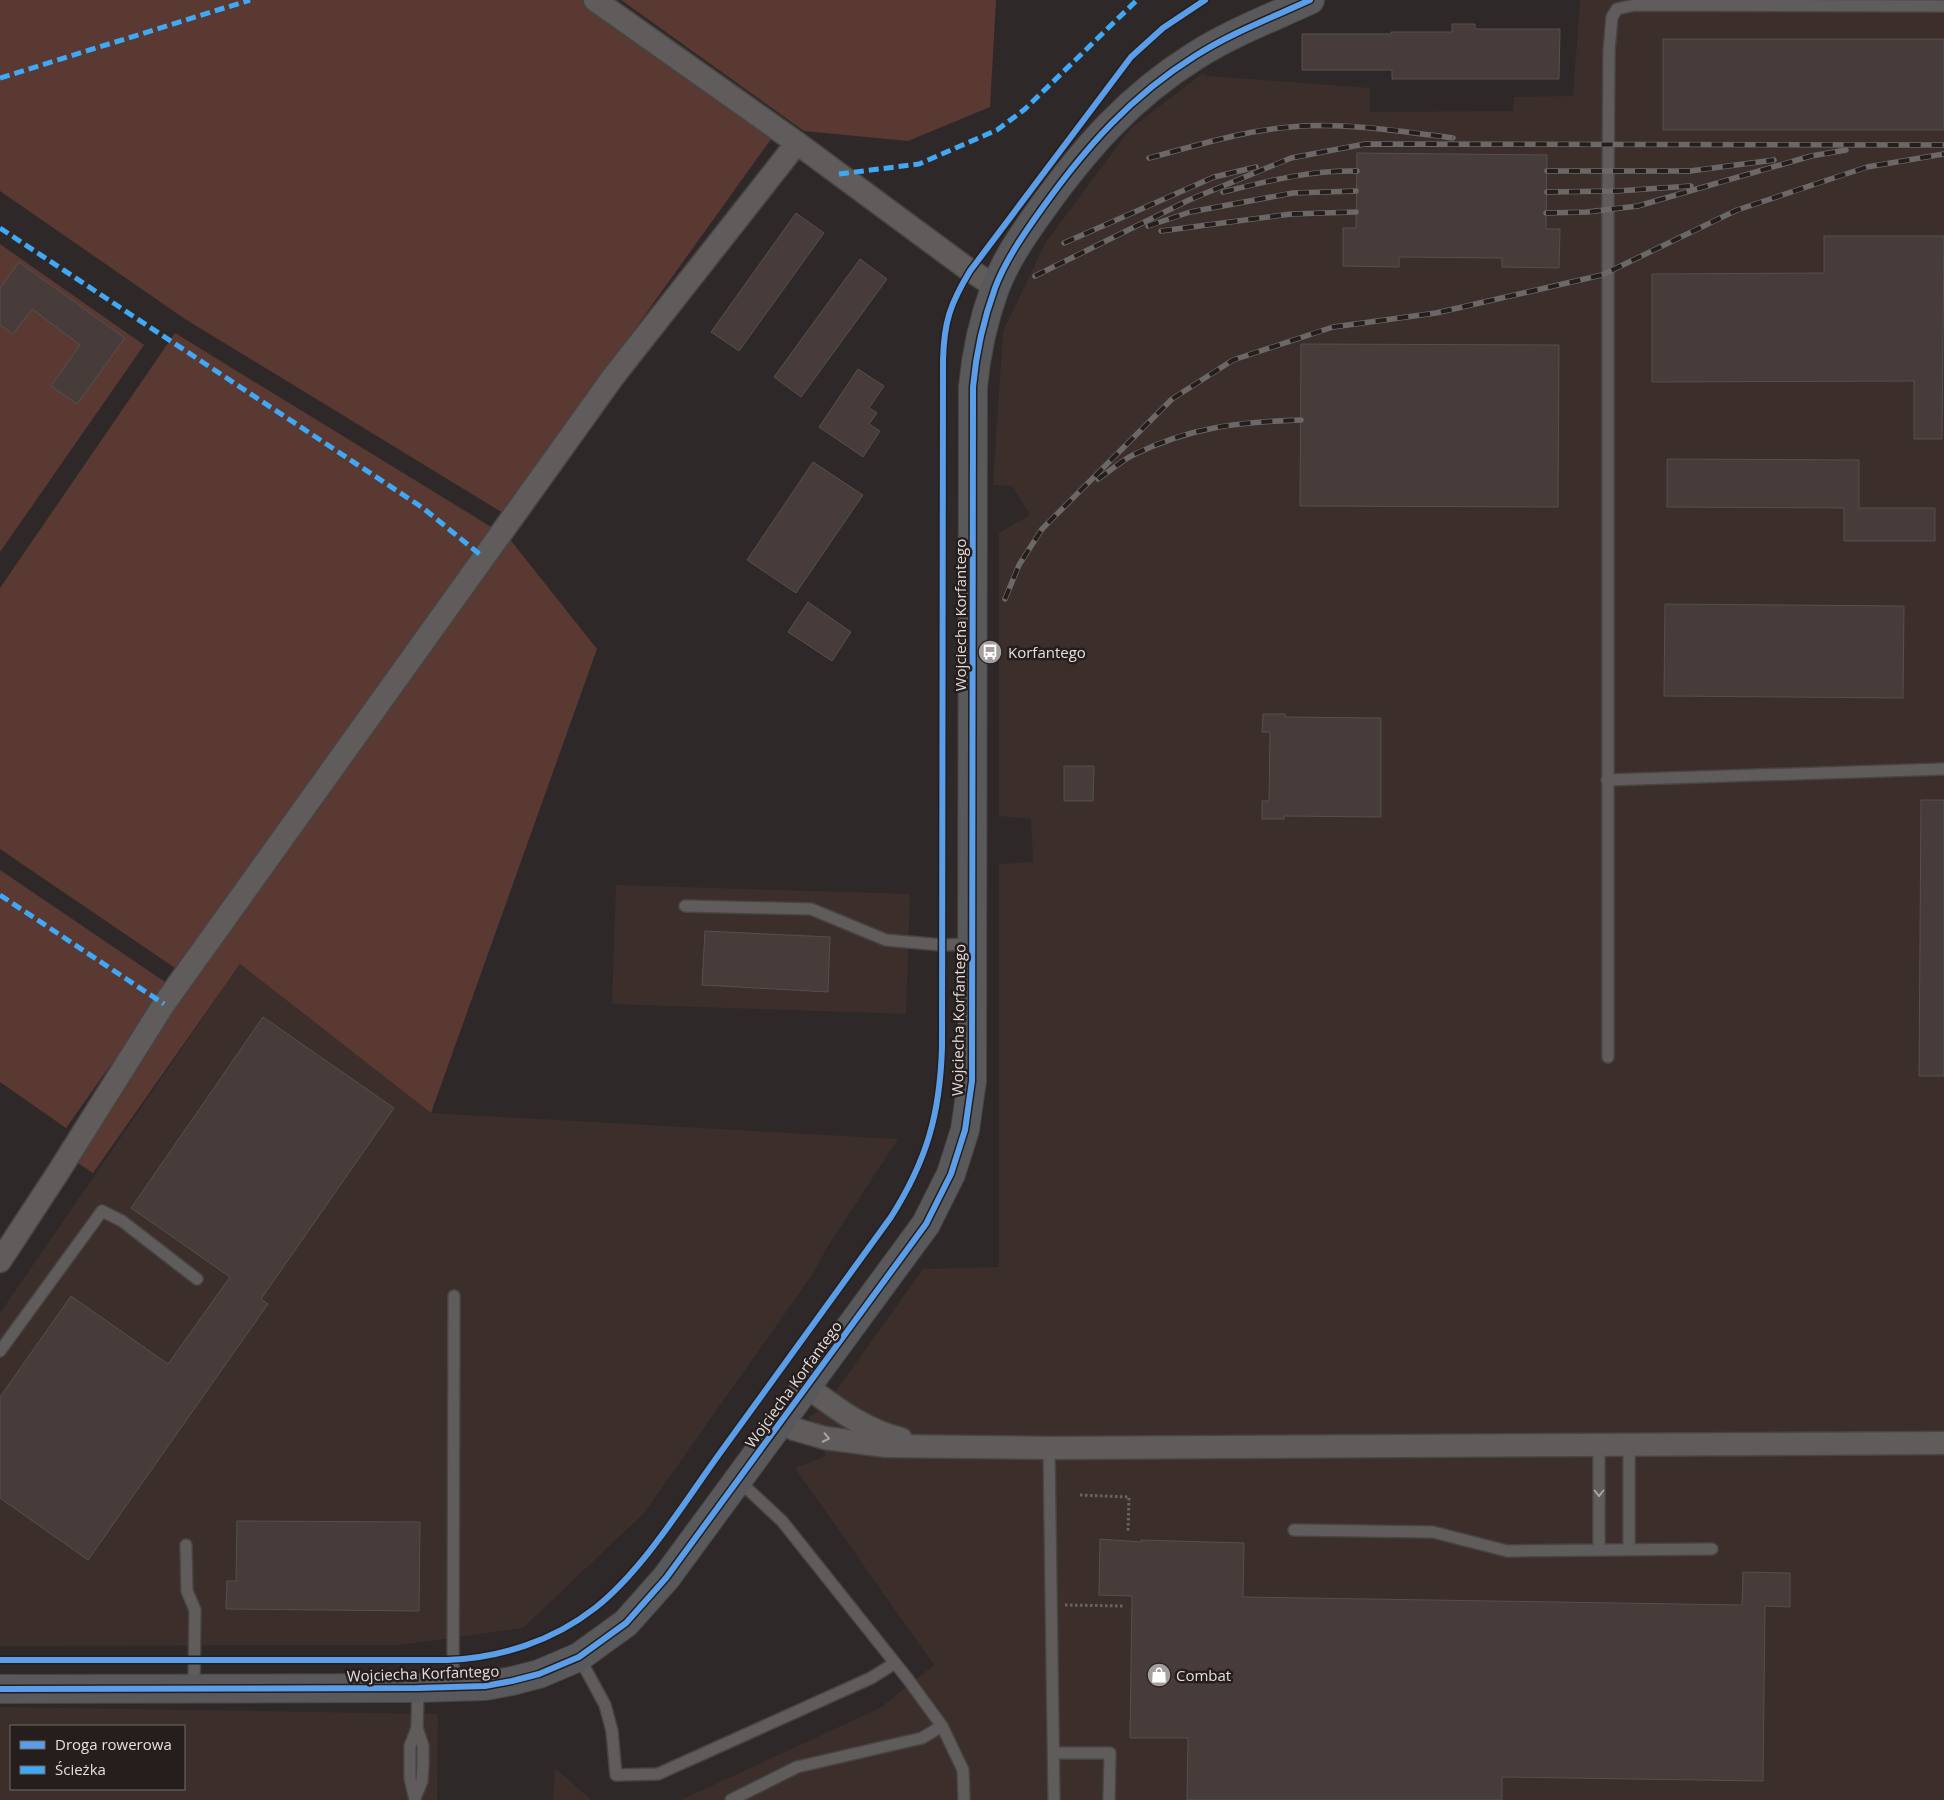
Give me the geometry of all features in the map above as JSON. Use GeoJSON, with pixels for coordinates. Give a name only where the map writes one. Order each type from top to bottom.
{"type":"FeatureCollection","features":[{"type":"Feature","properties":{"kind":"street"},"geometry":{"type":"LineString","coordinates":[[595,0],[797,143],[965,267],[996,287]]}},
{"type":"Feature","properties":{"kind":"street","name":"Wojciecha Korfantego"},"geometry":{"type":"LineString","coordinates":[[0,1689],[418,1688],[485,1686],[539,1674],[579,1657],[626,1622],[666,1578],[926,1224],[951,1174],[965,1130],[972,1081],[974,388],[976,358],[980,339],[996,287],[1025,233],[1064,178],[1103,131],[1132,102],[1163,77],[1195,56],[1225,39],[1310,0]]}},
{"type":"Feature","properties":{"kind":"street"},"geometry":{"type":"LineString","coordinates":[[0,1261],[164,1004],[613,377],[797,143]]}},
{"type":"Feature","properties":{"kind":"street"},"geometry":{"type":"LineString","coordinates":[[806,1386],[846,1415],[882,1434],[926,1445]]}},
{"type":"Feature","properties":{"kind":"street"},"geometry":{"type":"LineString","coordinates":[[781,1421],[794,1429],[825,1438],[886,1446],[1049,1448],[1944,1443]]}},
{"type":"Feature","properties":{"kind":"lane"},"geometry":{"type":"LineString","coordinates":[[1608,1057],[1609,50],[1612,17],[1617,9],[1635,5],[1944,6]]}},
{"type":"Feature","properties":{"kind":"lane"},"geometry":{"type":"LineString","coordinates":[[1608,780],[1944,769]]}},
{"type":"Feature","properties":{"kind":"lane"},"geometry":{"type":"LineString","coordinates":[[685,906],[811,909],[886,940],[942,945],[972,944]]}},
{"type":"Feature","properties":{"kind":"lane"},"geometry":{"type":"LineString","coordinates":[[0,1351],[102,1211],[122,1221],[197,1279]]}},
{"type":"Feature","properties":{"kind":"lane"},"geometry":{"type":"LineString","coordinates":[[453,1687],[454,1296]]}},
{"type":"Feature","properties":{"kind":"lane"},"geometry":{"type":"LineString","coordinates":[[1629,1444],[1629,1549]]}},
{"type":"Feature","properties":{"kind":"lane"},"geometry":{"type":"LineString","coordinates":[[1599,1445],[1599,1549]]}},
{"type":"Feature","properties":{"kind":"lane"},"geometry":{"type":"LineString","coordinates":[[1049,1448],[1054,1800]]}},
{"type":"Feature","properties":{"kind":"lane"},"geometry":{"type":"LineString","coordinates":[[738,1480],[782,1521],[895,1663],[942,1726],[963,1770],[964,1800]]}},
{"type":"Feature","properties":{"kind":"lane"},"geometry":{"type":"LineString","coordinates":[[1294,1530],[1432,1532],[1507,1550],[1712,1549]]}},
{"type":"Feature","properties":{"kind":"lane"},"geometry":{"type":"LineString","coordinates":[[186,1545],[187,1591],[195,1610],[194,1689]]}},
{"type":"Feature","properties":{"kind":"lane"},"geometry":{"type":"LineString","coordinates":[[579,1657],[605,1705],[612,1731],[616,1775],[658,1774],[871,1678],[895,1663]]}},
{"type":"Feature","properties":{"kind":"lane"},"geometry":{"type":"LineString","coordinates":[[415,1799],[422,1781],[423,1763],[423,1746],[417,1728],[418,1688]]}},
{"type":"Feature","properties":{"kind":"lane"},"geometry":{"type":"LineString","coordinates":[[731,1800],[797,1767],[922,1738],[942,1726]]}},
{"type":"Feature","properties":{"kind":"lane"},"geometry":{"type":"LineString","coordinates":[[1054,1753],[1110,1753],[1109,1800]]}},
{"type":"Feature","properties":{"kind":"path"},"geometry":{"type":"LineString","coordinates":[[1080,1495],[1129,1497],[1128,1533]]}},
{"type":"Feature","properties":{"kind":"path"},"geometry":{"type":"LineString","coordinates":[[1052,1605],[1124,1606]]}},
{"type":"Feature","properties":{"kind":"shaded area"},"geometry":{"type":"Polygon","coordinates":[[[0,0],[588,0],[776,132],[503,513],[185,319],[0,191],[0,0]]]}},
{"type":"Feature","properties":{"kind":"shaded area"},"geometry":{"type":"Polygon","coordinates":[[[621,0],[996,0],[990,107],[908,141],[804,131],[621,0]]]}},
{"type":"Feature","properties":{"kind":"shaded area"},"geometry":{"type":"Polygon","coordinates":[[[1580,0],[1944,0],[1944,1800],[681,1800],[880,1708],[934,1665],[795,1468],[826,1456],[809,1417],[825,1406],[923,1269],[999,1267],[999,864],[1033,862],[1031,819],[999,816],[999,533],[1030,515],[1012,486],[993,485],[1003,331],[1046,242],[1131,128],[1203,73],[1208,76],[1370,88],[1370,112],[1513,111],[1514,97],[1573,96],[1580,0]]]}},
{"type":"Feature","properties":{"kind":"shaded area"},"geometry":{"type":"Polygon","coordinates":[[[0,244],[144,345],[0,552],[0,244]]]}},
{"type":"Feature","properties":{"kind":"shaded area"},"geometry":{"type":"Polygon","coordinates":[[[175,333],[493,528],[178,970],[0,849],[0,588],[175,333]]]}},
{"type":"Feature","properties":{"kind":"shaded area"},"geometry":{"type":"Polygon","coordinates":[[[508,537],[597,649],[431,1113],[240,964],[93,1173],[67,1156],[508,537]]]}},
{"type":"Feature","properties":{"kind":"shaded area"},"geometry":{"type":"Polygon","coordinates":[[[0,870],[168,984],[66,1128],[0,1082],[0,870]]]}},
{"type":"Feature","properties":{"kind":"shaded area"},"geometry":{"type":"Polygon","coordinates":[[[616,885],[910,894],[906,1014],[612,1004],[616,885]]]}},
{"type":"Feature","properties":{"kind":"shaded area"},"geometry":{"type":"Polygon","coordinates":[[[240,964],[431,1113],[898,1139],[828,1246],[812,1275],[644,1513],[523,1628],[400,1645],[0,1646],[0,1313],[240,964]]]}},
{"type":"Feature","properties":{"kind":"shaded area"},"geometry":{"type":"Polygon","coordinates":[[[0,1707],[438,1714],[437,1800],[0,1800],[0,1707]]]}},
{"type":"Feature","properties":{"kind":"shaded area"},"geometry":{"type":"Polygon","coordinates":[[[555,1768],[591,1800],[553,1800],[555,1768]]]}},
{"type":"Feature","properties":{"kind":"building"},"geometry":{"type":"Polygon","coordinates":[[[1452,24],[1475,24],[1475,29],[1560,29],[1559,79],[1392,79],[1392,70],[1302,70],[1302,34],[1452,32],[1452,24]]]}},
{"type":"Feature","properties":{"kind":"building"},"geometry":{"type":"Polygon","coordinates":[[[1663,39],[1944,39],[1944,130],[1663,130],[1663,39]]]}},
{"type":"Feature","properties":{"kind":"building"},"geometry":{"type":"Polygon","coordinates":[[[1357,153],[1547,155],[1546,229],[1560,229],[1559,268],[1502,267],[1502,258],[1399,257],[1399,267],[1343,266],[1343,228],[1356,228],[1357,153]]]}},
{"type":"Feature","properties":{"kind":"building"},"geometry":{"type":"Polygon","coordinates":[[[796,213],[824,233],[739,351],[711,332],[796,213]]]}},
{"type":"Feature","properties":{"kind":"building"},"geometry":{"type":"Polygon","coordinates":[[[1824,236],[1944,236],[1942,439],[1914,439],[1914,381],[1652,382],[1652,274],[1824,273],[1824,236]]]}},
{"type":"Feature","properties":{"kind":"building"},"geometry":{"type":"Polygon","coordinates":[[[860,259],[887,279],[801,397],[774,377],[860,259]]]}},
{"type":"Feature","properties":{"kind":"building"},"geometry":{"type":"Polygon","coordinates":[[[19,262],[125,338],[77,404],[51,386],[80,345],[32,309],[13,334],[0,325],[0,288],[19,262]]]}},
{"type":"Feature","properties":{"kind":"building"},"geometry":{"type":"Polygon","coordinates":[[[1301,344],[1559,345],[1558,507],[1300,506],[1301,344]]]}},
{"type":"Feature","properties":{"kind":"building"},"geometry":{"type":"Polygon","coordinates":[[[858,369],[884,386],[869,408],[877,413],[869,424],[880,431],[863,457],[819,427],[858,369]]]}},
{"type":"Feature","properties":{"kind":"building"},"geometry":{"type":"Polygon","coordinates":[[[1667,459],[1859,460],[1859,508],[1935,508],[1935,541],[1844,541],[1844,508],[1667,507],[1667,459]]]}},
{"type":"Feature","properties":{"kind":"building"},"geometry":{"type":"Polygon","coordinates":[[[813,462],[863,495],[796,593],[747,560],[813,462]]]}},
{"type":"Feature","properties":{"kind":"building"},"geometry":{"type":"Polygon","coordinates":[[[808,602],[851,632],[832,661],[788,632],[808,602]]]}},
{"type":"Feature","properties":{"kind":"building"},"geometry":{"type":"Polygon","coordinates":[[[1665,604],[1904,606],[1903,698],[1664,696],[1665,604]]]}},
{"type":"Feature","properties":{"kind":"building"},"geometry":{"type":"Polygon","coordinates":[[[1263,714],[1285,714],[1285,717],[1381,718],[1381,817],[1284,816],[1284,819],[1262,819],[1262,801],[1269,801],[1270,732],[1262,732],[1263,714]]]}},
{"type":"Feature","properties":{"kind":"building"},"geometry":{"type":"Polygon","coordinates":[[[1064,766],[1094,766],[1093,801],[1064,801],[1064,766]]]}},
{"type":"Feature","properties":{"kind":"building"},"geometry":{"type":"Polygon","coordinates":[[[1921,800],[1944,800],[1944,1076],[1919,1076],[1921,800]]]}},
{"type":"Feature","properties":{"kind":"building"},"geometry":{"type":"Polygon","coordinates":[[[705,931],[830,937],[828,992],[702,985],[705,931]]]}},
{"type":"Feature","properties":{"kind":"building"},"geometry":{"type":"Polygon","coordinates":[[[263,1017],[394,1108],[261,1299],[268,1304],[88,1560],[0,1498],[0,1397],[71,1296],[168,1364],[230,1277],[131,1208],[263,1017]]]}},
{"type":"Feature","properties":{"kind":"building"},"geometry":{"type":"Polygon","coordinates":[[[237,1521],[420,1522],[419,1611],[226,1609],[227,1581],[236,1581],[237,1521]]]}},
{"type":"Feature","properties":{"kind":"building"},"geometry":{"type":"Polygon","coordinates":[[[1100,1539],[1141,1542],[1141,1540],[1244,1543],[1243,1597],[1742,1605],[1743,1572],[1790,1573],[1790,1607],[1765,1606],[1763,1781],[1502,1777],[1502,1800],[1187,1800],[1188,1738],[1130,1738],[1132,1596],[1099,1595],[1100,1539]]]}},
{"type":"Feature","properties":{"kind":"railway"},"geometry":{"type":"LineString","coordinates":[[1149,158],[1236,135],[1290,127],[1352,126],[1453,138]]}},
{"type":"Feature","properties":{"kind":"railway"},"geometry":{"type":"LineString","coordinates":[[1035,276],[1189,200],[1291,158],[1365,144],[1944,145]]}},
{"type":"Feature","properties":{"kind":"railway"},"geometry":{"type":"LineString","coordinates":[[1546,213],[1587,212],[1638,206],[1811,156],[1846,150]]}},
{"type":"Feature","properties":{"kind":"railway"},"geometry":{"type":"LineString","coordinates":[[1005,599],[1019,565],[1042,529],[1172,399],[1233,360],[1333,327],[1436,313],[1602,275],[1737,210],[1867,167],[1944,154]]}},
{"type":"Feature","properties":{"kind":"railway"},"geometry":{"type":"LineString","coordinates":[[1547,171],[1690,171],[1774,160]]}},
{"type":"Feature","properties":{"kind":"railway"},"geometry":{"type":"LineString","coordinates":[[1064,243],[1214,177],[1256,167]]}},
{"type":"Feature","properties":{"kind":"railway"},"geometry":{"type":"LineString","coordinates":[[1223,192],[1306,174],[1357,171]]}},
{"type":"Feature","properties":{"kind":"railway"},"geometry":{"type":"LineString","coordinates":[[1547,192],[1617,191],[1691,186]]}},
{"type":"Feature","properties":{"kind":"railway"},"geometry":{"type":"LineString","coordinates":[[1148,226],[1190,212],[1293,193],[1356,191]]}},
{"type":"Feature","properties":{"kind":"railway"},"geometry":{"type":"LineString","coordinates":[[1161,231],[1291,214],[1356,212]]}},
{"type":"Feature","properties":{"kind":"railway"},"geometry":{"type":"LineString","coordinates":[[1098,479],[1133,455],[1195,432],[1256,422],[1301,420]]}},
{"type":"Feature","properties":{"kind":"marked path"},"geometry":{"type":"LineString","coordinates":[[0,78],[250,0]]}},
{"type":"Feature","properties":{"kind":"marked path"},"geometry":{"type":"LineString","coordinates":[[839,174],[919,164],[997,130],[1025,109],[1137,0]]}},
{"type":"Feature","properties":{"kind":"marked path"},"geometry":{"type":"LineString","coordinates":[[0,228],[423,508],[483,557]]}},
{"type":"Feature","properties":{"kind":"marked path"},"geometry":{"type":"LineString","coordinates":[[0,895],[164,1004]]}},
{"type":"Feature","properties":{"kind":"cycle path"},"geometry":{"type":"LineString","coordinates":[[0,1660],[447,1660],[487,1656],[525,1646],[562,1630],[579,1620],[595,1608],[630,1575],[662,1535],[891,1217],[914,1176],[929,1136],[934,1115],[941,1071],[942,1047],[943,360],[949,314],[957,293],[970,271],[1131,57],[1163,28],[1205,0]]}},
{"type":"Feature","properties":{"kind":"cycle path"},"geometry":{"type":"LineString","coordinates":[[0,1689],[418,1688],[485,1686],[539,1674],[579,1657],[626,1623],[666,1578],[926,1224],[951,1174],[965,1130],[972,1081],[973,387],[981,337],[995,288],[1016,246],[1036,216],[1093,143],[1130,106],[1150,88],[1195,56],[1237,33],[1310,0]]}},
{"type":"Feature","properties":{"kind":"place","name":"Korfantego"},"geometry":{"type":"Point","coordinates":[990,652]}},
{"type":"Feature","properties":{"kind":"place","name":"Combat"},"geometry":{"type":"Point","coordinates":[1159,1675]}}]}
